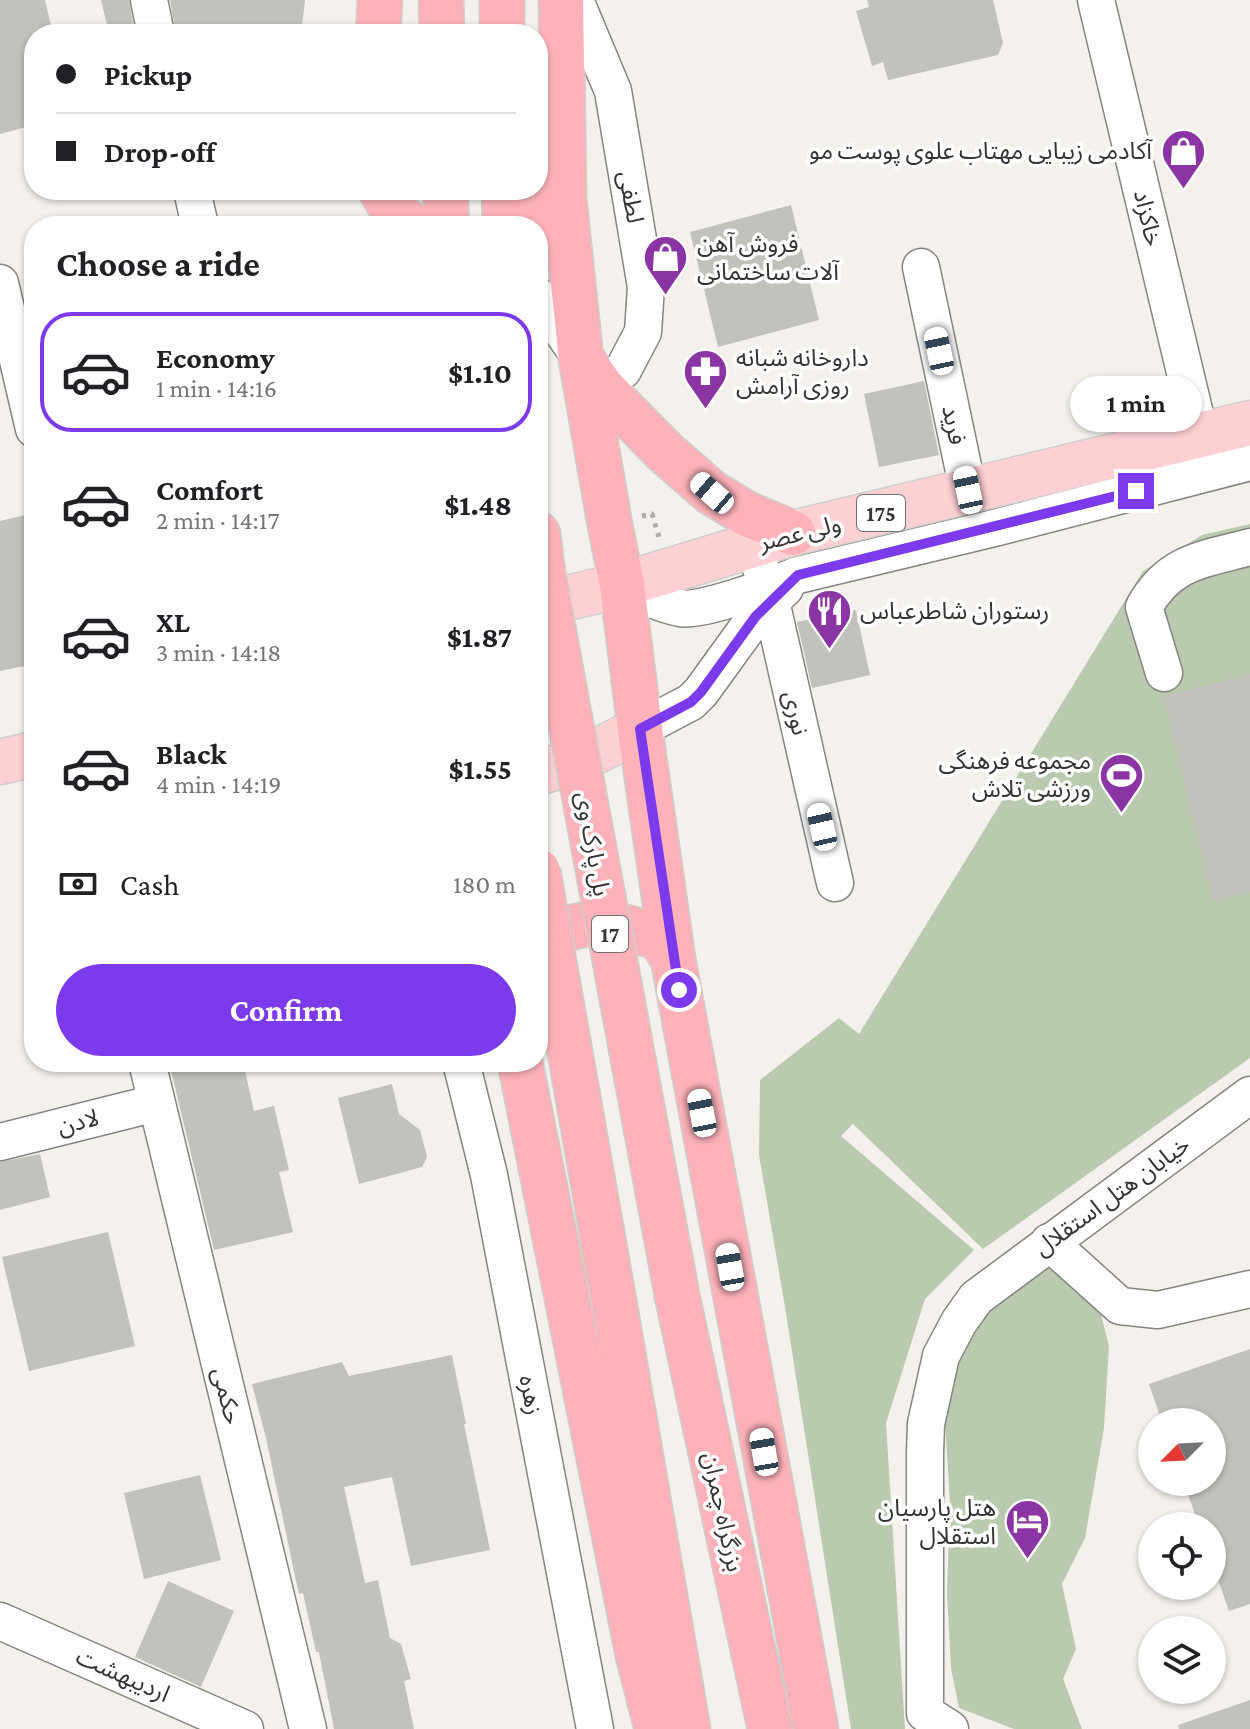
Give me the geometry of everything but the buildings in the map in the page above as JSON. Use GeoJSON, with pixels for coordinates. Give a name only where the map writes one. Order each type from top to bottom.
{"type":"FeatureCollection","features":[{"type":"Feature","properties":{"kind":"highway"},"geometry":{"type":"LineString","coordinates":[[379,24],[380,0]]}},
{"type":"Feature","properties":{"kind":"highway"},"geometry":{"type":"LineString","coordinates":[[441,0],[442,24]]}},
{"type":"Feature","properties":{"kind":"highway"},"geometry":{"type":"LineString","coordinates":[[502,0],[502,24]]}},
{"type":"Feature","properties":{"kind":"highway"},"geometry":{"type":"LineString","coordinates":[[561,0],[564,198],[592,373],[610,525],[622,585],[673,959],[816,1729]]}},
{"type":"Feature","properties":{"kind":"highway"},"geometry":{"type":"LineString","coordinates":[[542,216],[564,198]]}},
{"type":"Feature","properties":{"kind":"highway"},"geometry":{"type":"LineString","coordinates":[[387,200],[400,216]]}},
{"type":"Feature","properties":{"kind":"highway"},"geometry":{"type":"LineString","coordinates":[[592,373],[665,452],[712,493],[747,514],[777,568]]}},
{"type":"Feature","properties":{"kind":"highway","name":"پل پارک وی"},"geometry":{"type":"LineString","coordinates":[[548,613],[677,1295]]}},
{"type":"Feature","properties":{"kind":"highway"},"geometry":{"type":"LineString","coordinates":[[548,938],[573,926],[602,923],[632,927],[659,939],[673,959]]}},
{"type":"Feature","properties":{"kind":"highway"},"geometry":{"type":"LineString","coordinates":[[548,928],[688,1729]]}},
{"type":"Feature","properties":{"kind":"highway"},"geometry":{"type":"LineString","coordinates":[[522,1072],[638,1655],[657,1729]]}},
{"type":"Feature","properties":{"kind":"highway","name":"بزرگراه چمران"},"geometry":{"type":"LineString","coordinates":[[677,1295],[770,1729]]}},
{"type":"Feature","properties":{"kind":"main road","name":"ولی عصر"},"geometry":{"type":"LineString","coordinates":[[548,572],[622,585],[777,568],[859,518],[1250,423]]}},
{"type":"Feature","properties":{"kind":"main road"},"geometry":{"type":"LineString","coordinates":[[548,770],[640,729]]}},
{"type":"Feature","properties":{"kind":"main road"},"geometry":{"type":"LineString","coordinates":[[0,736],[24,730]]}},
{"type":"Feature","properties":{"kind":"main road"},"geometry":{"type":"LineString","coordinates":[[0,762],[24,756]]}},
{"type":"Feature","properties":{"kind":"street"},"geometry":{"type":"LineString","coordinates":[[149,0],[154,24]]}},
{"type":"Feature","properties":{"kind":"street","name":"لطفی"},"geometry":{"type":"LineString","coordinates":[[575,0],[613,91],[646,287],[643,332],[623,370],[592,373]]}},
{"type":"Feature","properties":{"kind":"street","name":"خاکزاد"},"geometry":{"type":"LineString","coordinates":[[1096,0],[1200,435]]}},
{"type":"Feature","properties":{"kind":"street","name":"فرید"},"geometry":{"type":"LineString","coordinates":[[921,267],[968,490]]}},
{"type":"Feature","properties":{"kind":"street"},"geometry":{"type":"LineString","coordinates":[[0,283],[24,386]]}},
{"type":"Feature","properties":{"kind":"street"},"geometry":{"type":"LineString","coordinates":[[548,310],[592,373]]}},
{"type":"Feature","properties":{"kind":"street"},"geometry":{"type":"LineString","coordinates":[[640,729],[691,702],[701,692],[756,616],[777,568],[994,528],[1250,462]]}},
{"type":"Feature","properties":{"kind":"street"},"geometry":{"type":"LineString","coordinates":[[1164,673],[1144,607],[1154,589],[1172,573],[1193,563],[1250,547]]}},
{"type":"Feature","properties":{"kind":"street","name":"نوری"},"geometry":{"type":"LineString","coordinates":[[777,568],[835,883]]}},
{"type":"Feature","properties":{"kind":"street","name":"حکمی"},"geometry":{"type":"LineString","coordinates":[[149,1072],[308,1729]]}},
{"type":"Feature","properties":{"kind":"street","name":"زهره"},"geometry":{"type":"LineString","coordinates":[[463,1072],[489,1175],[595,1729]]}},
{"type":"Feature","properties":{"kind":"street","name":"خیابان هتل استقلال"},"geometry":{"type":"LineString","coordinates":[[937,1721],[926,1424],[941,1356],[976,1298],[1250,1095]]}},
{"type":"Feature","properties":{"kind":"street","name":"لادن"},"geometry":{"type":"LineString","coordinates":[[0,1142],[156,1103]]}},
{"type":"Feature","properties":{"kind":"street"},"geometry":{"type":"LineString","coordinates":[[1049,1242],[1120,1306],[1158,1310],[1250,1289]]}},
{"type":"Feature","properties":{"kind":"street","name":"اردیبهشت"},"geometry":{"type":"LineString","coordinates":[[0,1621],[245,1729]]}},
{"type":"Feature","properties":{"kind":"green space","name":"مجموعه فرهنگی ورزشی تلاش"},"geometry":{"type":"Polygon","coordinates":[[[1250,524],[1250,1058],[983,1249],[853,1124],[841,1136],[974,1250],[925,1299],[886,1423],[905,1729],[851,1729],[759,1155],[760,1080],[839,1018],[859,1034],[1143,571],[1202,535],[1250,524]]]}},
{"type":"Feature","properties":{"kind":"green space"},"geometry":{"type":"Polygon","coordinates":[[[1047,1265],[1092,1279],[1109,1346],[1104,1428],[1085,1538],[1062,1584],[1076,1649],[1063,1679],[1082,1729],[1014,1729],[959,1708],[951,1668],[947,1592],[950,1503],[945,1423],[962,1352],[991,1293],[1047,1265]]]}},
{"type":"Feature","properties":{"kind":"place","name":"آکادمی زیبایی مهتاب علوی پوست مو"},"geometry":{"type":"Point","coordinates":[1183,190]}},
{"type":"Feature","properties":{"kind":"place","name":"فروش آهن آلات ساختمانی"},"geometry":{"type":"Point","coordinates":[666,297]}},
{"type":"Feature","properties":{"kind":"place","name":"داروخانه شبانه روزی آرامش"},"geometry":{"type":"Point","coordinates":[705,411]}},
{"type":"Feature","properties":{"kind":"place","name":"رستوران شاطرعباس"},"geometry":{"type":"Point","coordinates":[829,650]}},
{"type":"Feature","properties":{"kind":"place","name":"مجموعه فرهنگی ورزشی تلاش"},"geometry":{"type":"Point","coordinates":[1122,814]}},
{"type":"Feature","properties":{"kind":"place","name":"هتل پارسیان استقلال"},"geometry":{"type":"Point","coordinates":[1027,1561]}},
{"type":"Feature","properties":{"kind":"route"},"geometry":{"type":"LineString","coordinates":[[679,990],[640,729],[691,702],[756,616],[798,575],[1136,491]]}}]}
